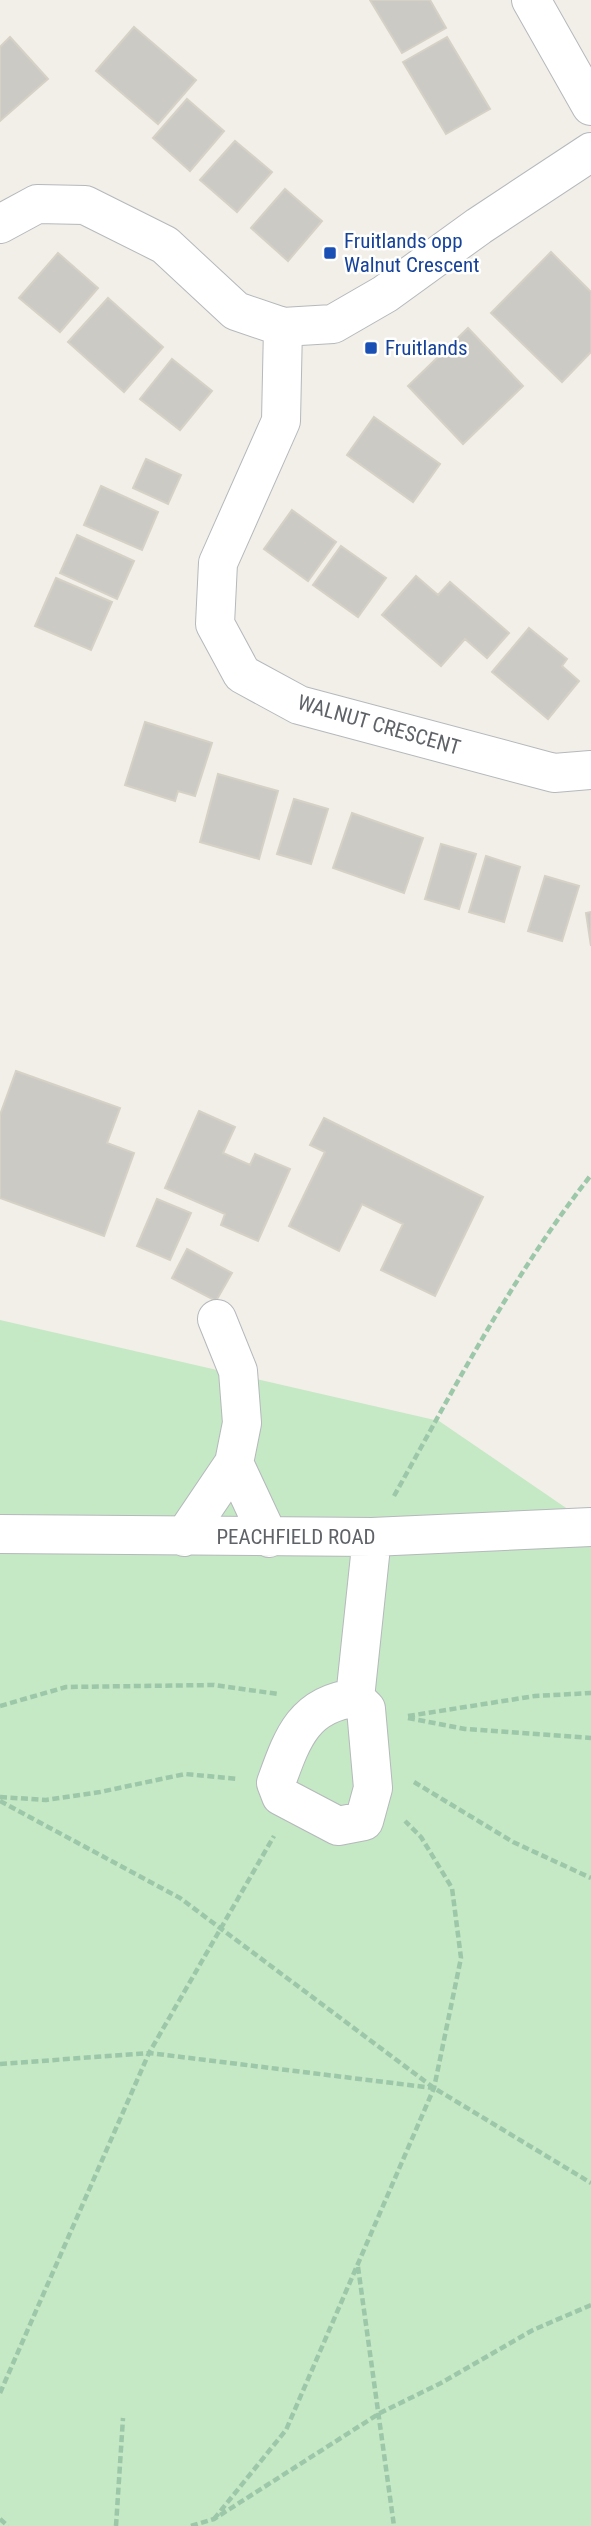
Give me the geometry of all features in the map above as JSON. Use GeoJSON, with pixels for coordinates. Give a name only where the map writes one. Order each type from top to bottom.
{"type":"FeatureCollection","features":[{"type":"Feature","properties":{"kind":"street"},"geometry":{"type":"LineString","coordinates":[[531,0],[591,106]]}},
{"type":"Feature","properties":{"kind":"street"},"geometry":{"type":"LineString","coordinates":[[0,225],[37,204],[85,205],[165,245],[236,311],[283,327],[332,324],[385,294],[591,152]]}},
{"type":"Feature","properties":{"kind":"street","name":"WALNUT CRESCENT"},"geometry":{"type":"LineString","coordinates":[[283,327],[281,421],[219,563],[215,624],[242,674],[299,705],[554,773],[591,770]]}},
{"type":"Feature","properties":{"kind":"street"},"geometry":{"type":"LineString","coordinates":[[184,1537],[234,1463],[242,1423],[238,1371],[217,1319]]}},
{"type":"Feature","properties":{"kind":"street"},"geometry":{"type":"LineString","coordinates":[[234,1463],[269,1538]]}},
{"type":"Feature","properties":{"kind":"street","name":"PEACHFIELD ROAD"},"geometry":{"type":"LineString","coordinates":[[0,1534],[372,1537],[591,1527]]}},
{"type":"Feature","properties":{"kind":"street"},"geometry":{"type":"LineString","coordinates":[[344,1699],[372,1537]]}},
{"type":"Feature","properties":{"kind":"street"},"geometry":{"type":"LineString","coordinates":[[344,1699],[366,1709],[373,1772],[364,1821],[338,1826],[285,1793],[293,1737],[308,1718],[344,1699]]}},
{"type":"Feature","properties":{"kind":"path"},"geometry":{"type":"LineString","coordinates":[[372,1537],[462,1376],[561,1213],[591,1175]]}},
{"type":"Feature","properties":{"kind":"path"},"geometry":{"type":"LineString","coordinates":[[0,1706],[66,1687],[214,1685],[344,1699]]}},
{"type":"Feature","properties":{"kind":"path"},"geometry":{"type":"LineString","coordinates":[[591,1693],[535,1696],[403,1717],[466,1730],[591,1738]]}},
{"type":"Feature","properties":{"kind":"path"},"geometry":{"type":"LineString","coordinates":[[373,1772],[428,1793],[513,1842],[591,1878]]}},
{"type":"Feature","properties":{"kind":"path"},"geometry":{"type":"LineString","coordinates":[[214,2519],[286,2430],[434,2088],[461,1958],[452,1888],[421,1837],[373,1772]]}},
{"type":"Feature","properties":{"kind":"path"},"geometry":{"type":"LineString","coordinates":[[0,1799],[46,1800],[186,1774],[285,1793],[219,1928],[149,2053],[0,2393]]}},
{"type":"Feature","properties":{"kind":"path"},"geometry":{"type":"LineString","coordinates":[[0,1799],[180,1898],[434,2088],[591,2183]]}},
{"type":"Feature","properties":{"kind":"path"},"geometry":{"type":"LineString","coordinates":[[0,2064],[149,2053],[434,2088]]}},
{"type":"Feature","properties":{"kind":"path"},"geometry":{"type":"LineString","coordinates":[[358,2265],[394,2526]]}},
{"type":"Feature","properties":{"kind":"path"},"geometry":{"type":"LineString","coordinates":[[191,2526],[214,2519],[380,2413],[441,2383],[533,2330],[591,2305]]}},
{"type":"Feature","properties":{"kind":"path"},"geometry":{"type":"LineString","coordinates":[[116,2526],[123,2418]]}},
{"type":"Feature","properties":{"kind":"path"},"geometry":{"type":"LineString","coordinates":[[0,2519],[8,2526]]}},
{"type":"Feature","properties":{"kind":"green space"},"geometry":{"type":"Polygon","coordinates":[[[0,1320],[439,1421],[591,1525],[591,2526],[0,2526],[0,1320]]]}},
{"type":"Feature","properties":{"kind":"building"},"geometry":{"type":"Polygon","coordinates":[[[370,0],[430,0],[446,28],[402,53],[370,0]]]}},
{"type":"Feature","properties":{"kind":"building"},"geometry":{"type":"Polygon","coordinates":[[[134,27],[196,80],[158,124],[96,71],[134,27]]]}},
{"type":"Feature","properties":{"kind":"building"},"geometry":{"type":"Polygon","coordinates":[[[10,37],[48,79],[0,121],[0,47],[10,37]]]}},
{"type":"Feature","properties":{"kind":"building"},"geometry":{"type":"Polygon","coordinates":[[[447,37],[490,109],[446,134],[403,62],[447,37]]]}},
{"type":"Feature","properties":{"kind":"building"},"geometry":{"type":"Polygon","coordinates":[[[187,99],[224,131],[190,171],[153,138],[187,99]]]}},
{"type":"Feature","properties":{"kind":"building"},"geometry":{"type":"Polygon","coordinates":[[[235,141],[272,172],[237,212],[200,180],[235,141]]]}},
{"type":"Feature","properties":{"kind":"building"},"geometry":{"type":"Polygon","coordinates":[[[285,189],[322,221],[288,261],[251,228],[285,189]]]}},
{"type":"Feature","properties":{"kind":"building"},"geometry":{"type":"Polygon","coordinates":[[[551,252],[591,292],[591,352],[562,382],[491,313],[551,252]]]}},
{"type":"Feature","properties":{"kind":"building"},"geometry":{"type":"Polygon","coordinates":[[[58,253],[98,288],[60,332],[19,298],[58,253]]]}},
{"type":"Feature","properties":{"kind":"building"},"geometry":{"type":"Polygon","coordinates":[[[108,298],[163,347],[124,392],[68,342],[108,298]]]}},
{"type":"Feature","properties":{"kind":"building"},"geometry":{"type":"Polygon","coordinates":[[[468,328],[523,386],[463,444],[408,386],[468,328]]]}},
{"type":"Feature","properties":{"kind":"building"},"geometry":{"type":"Polygon","coordinates":[[[172,359],[212,391],[180,430],[140,399],[172,359]]]}},
{"type":"Feature","properties":{"kind":"building"},"geometry":{"type":"Polygon","coordinates":[[[374,417],[440,464],[413,502],[347,455],[374,417]]]}},
{"type":"Feature","properties":{"kind":"building"},"geometry":{"type":"Polygon","coordinates":[[[146,459],[181,475],[168,504],[133,488],[146,459]]]}},
{"type":"Feature","properties":{"kind":"building"},"geometry":{"type":"Polygon","coordinates":[[[101,486],[158,512],[142,550],[84,525],[101,486]]]}},
{"type":"Feature","properties":{"kind":"building"},"geometry":{"type":"Polygon","coordinates":[[[292,510],[336,542],[308,581],[264,549],[292,510]]]}},
{"type":"Feature","properties":{"kind":"building"},"geometry":{"type":"Polygon","coordinates":[[[77,535],[134,561],[117,599],[60,573],[77,535]]]}},
{"type":"Feature","properties":{"kind":"building"},"geometry":{"type":"Polygon","coordinates":[[[341,546],[386,578],[358,617],[313,585],[341,546]]]}},
{"type":"Feature","properties":{"kind":"building"},"geometry":{"type":"Polygon","coordinates":[[[416,576],[438,595],[450,582],[509,633],[487,658],[465,639],[441,666],[382,615],[416,576]]]}},
{"type":"Feature","properties":{"kind":"building"},"geometry":{"type":"Polygon","coordinates":[[[56,578],[112,602],[91,650],[35,626],[56,578]]]}},
{"type":"Feature","properties":{"kind":"building"},"geometry":{"type":"Polygon","coordinates":[[[529,628],[567,659],[562,666],[579,681],[548,719],[492,672],[529,628]]]}},
{"type":"Feature","properties":{"kind":"building"},"geometry":{"type":"Polygon","coordinates":[[[145,722],[212,743],[195,796],[178,791],[175,801],[125,785],[145,722]]]}},
{"type":"Feature","properties":{"kind":"building"},"geometry":{"type":"Polygon","coordinates":[[[218,774],[278,791],[259,859],[200,842],[218,774]]]}},
{"type":"Feature","properties":{"kind":"building"},"geometry":{"type":"Polygon","coordinates":[[[294,799],[328,809],[311,864],[277,854],[294,799]]]}},
{"type":"Feature","properties":{"kind":"building"},"geometry":{"type":"Polygon","coordinates":[[[352,813],[423,838],[404,893],[333,868],[352,813]]]}},
{"type":"Feature","properties":{"kind":"building"},"geometry":{"type":"Polygon","coordinates":[[[441,844],[476,854],[459,909],[425,899],[441,844]]]}},
{"type":"Feature","properties":{"kind":"building"},"geometry":{"type":"Polygon","coordinates":[[[486,856],[520,867],[504,922],[469,912],[486,856]]]}},
{"type":"Feature","properties":{"kind":"building"},"geometry":{"type":"Polygon","coordinates":[[[545,876],[579,886],[562,941],[528,931],[545,876]]]}},
{"type":"Feature","properties":{"kind":"building"},"geometry":{"type":"Polygon","coordinates":[[[591,912],[591,946],[586,913],[591,912]]]}},
{"type":"Feature","properties":{"kind":"building"},"geometry":{"type":"Polygon","coordinates":[[[16,1071],[120,1108],[107,1143],[134,1153],[104,1236],[0,1198],[0,1115],[16,1071]]]}},
{"type":"Feature","properties":{"kind":"building"},"geometry":{"type":"Polygon","coordinates":[[[199,1111],[235,1127],[223,1153],[250,1165],[255,1154],[290,1169],[258,1241],[221,1225],[225,1214],[165,1188],[199,1111]]]}},
{"type":"Feature","properties":{"kind":"building"},"geometry":{"type":"Polygon","coordinates":[[[324,1118],[483,1197],[435,1296],[381,1270],[403,1224],[362,1204],[339,1251],[289,1226],[325,1152],[310,1145],[324,1118]]]}},
{"type":"Feature","properties":{"kind":"building"},"geometry":{"type":"Polygon","coordinates":[[[157,1199],[191,1213],[170,1260],[137,1246],[157,1199]]]}},
{"type":"Feature","properties":{"kind":"building"},"geometry":{"type":"Polygon","coordinates":[[[187,1249],[232,1273],[216,1301],[172,1278],[187,1249]]]}},
{"type":"Feature","properties":{"kind":"place","name":"Fruitlands opp Walnut Crescent"},"geometry":{"type":"Point","coordinates":[330,253]}},
{"type":"Feature","properties":{"kind":"place","name":"Fruitlands"},"geometry":{"type":"Point","coordinates":[371,348]}}]}
